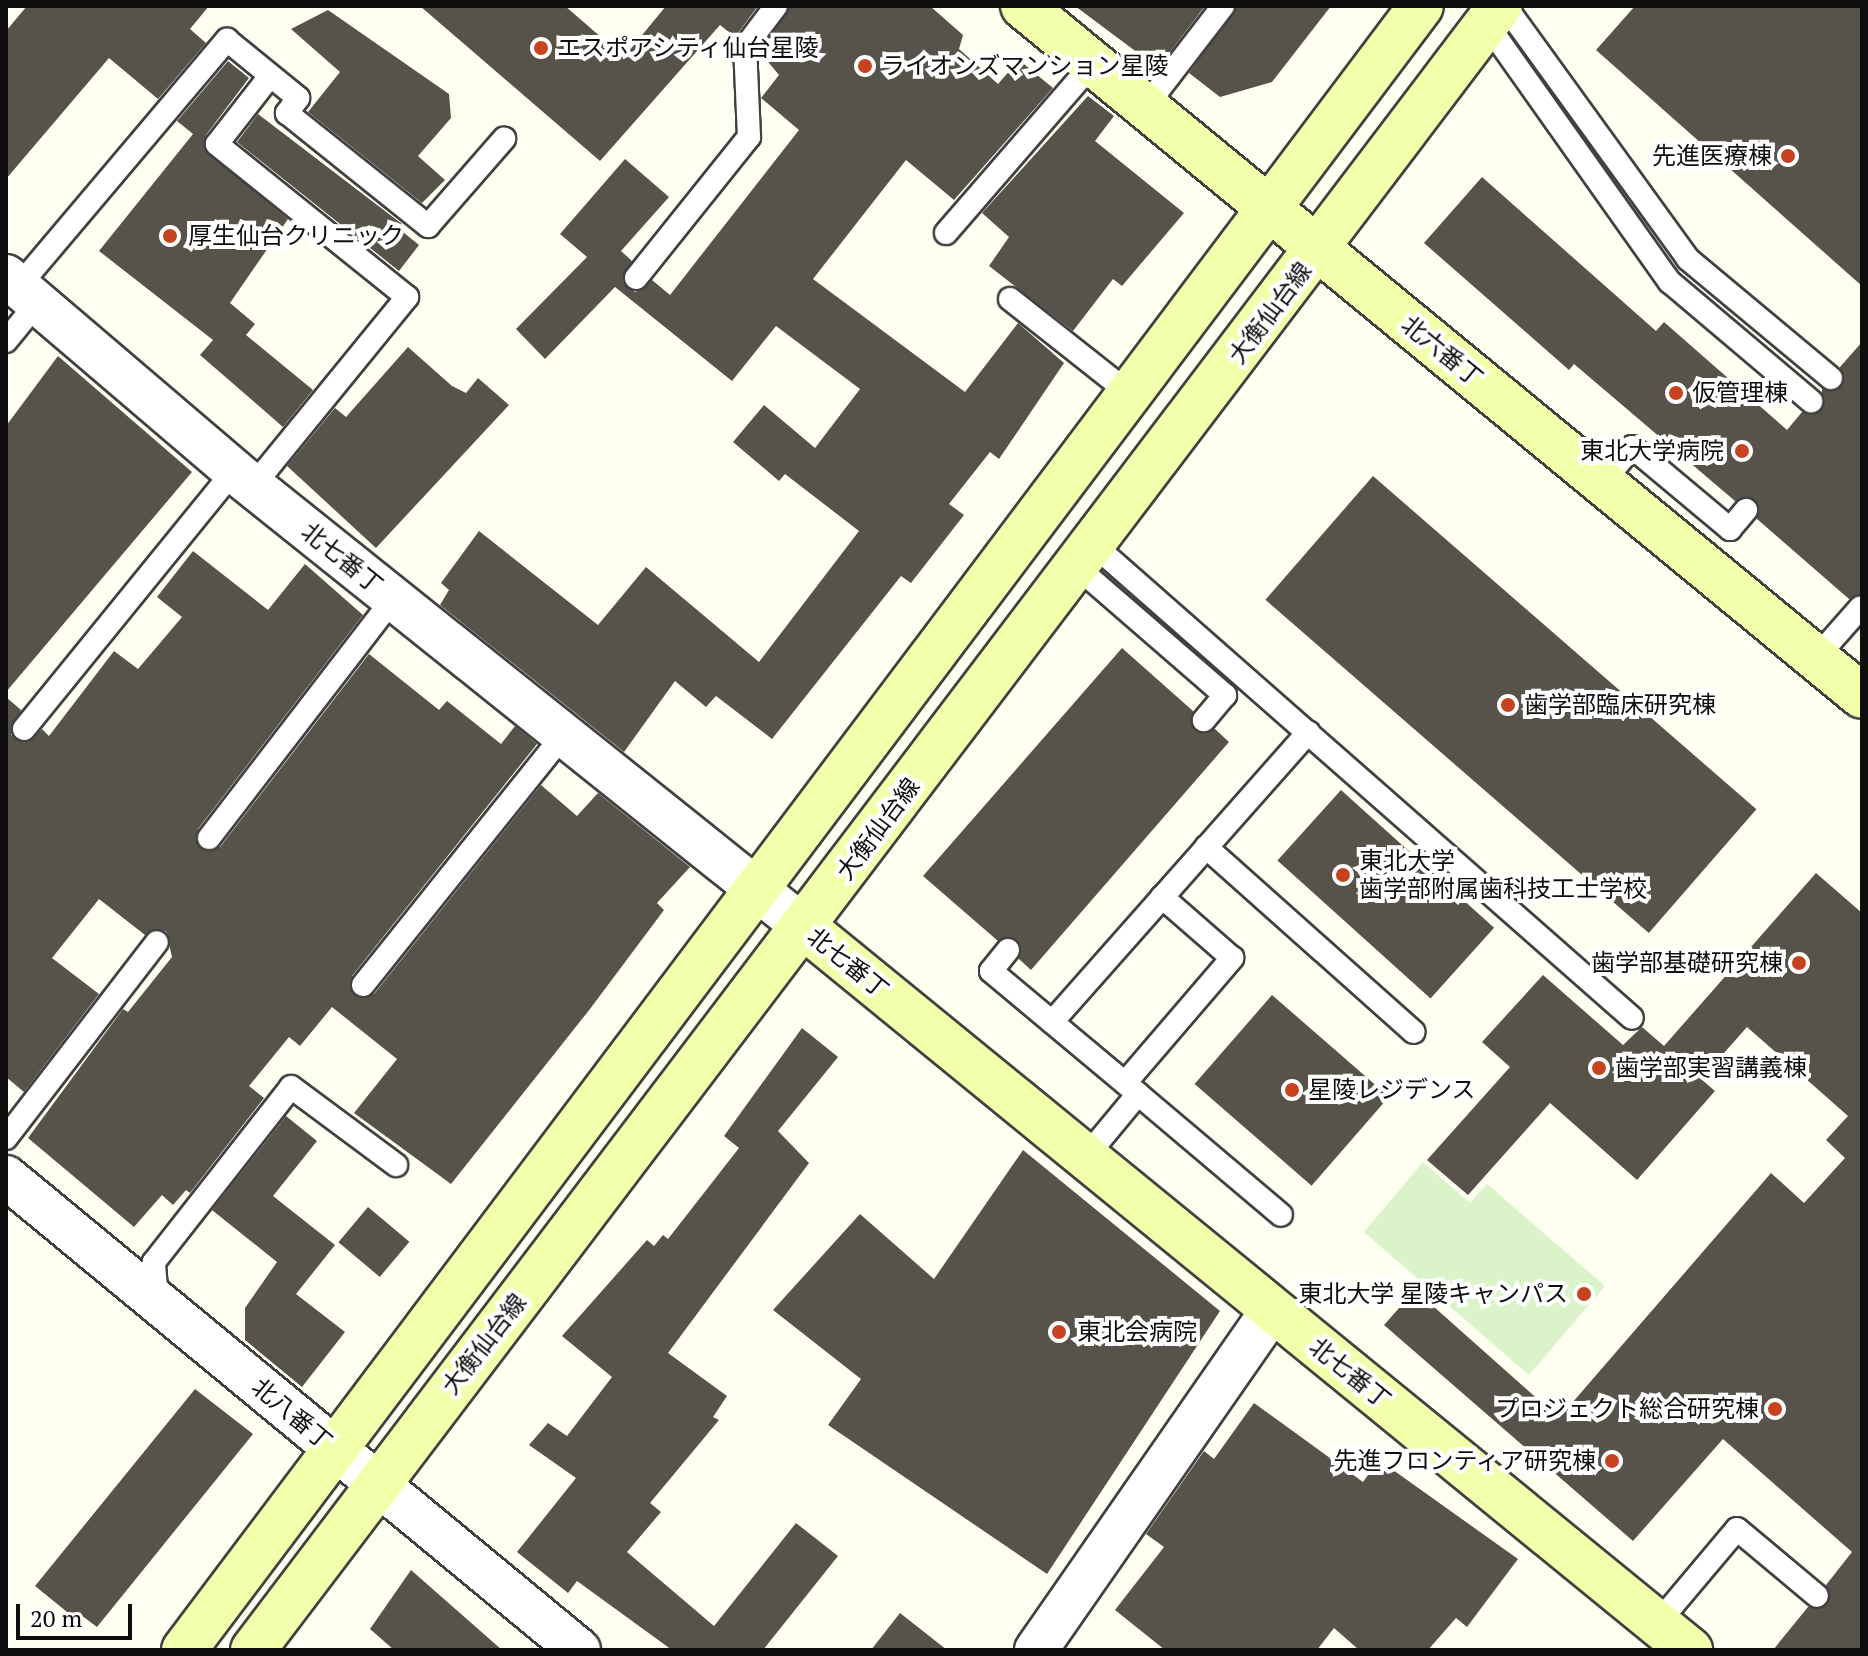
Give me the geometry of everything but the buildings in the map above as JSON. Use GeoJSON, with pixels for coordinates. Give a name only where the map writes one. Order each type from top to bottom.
{"type":"FeatureCollection","features":[{"type":"Feature","properties":{"kind":"main road","name":"北六番丁"},"geometry":{"type":"LineString","coordinates":[[1023,6],[1862,696]]}},
{"type":"Feature","properties":{"kind":"main road"},"geometry":{"type":"LineString","coordinates":[[184,1650],[332,1448],[1421,6]]}},
{"type":"Feature","properties":{"kind":"main road","name":"大衡仙台線"},"geometry":{"type":"LineString","coordinates":[[253,1650],[1497,12]]}},
{"type":"Feature","properties":{"kind":"main road","name":"北七番丁"},"geometry":{"type":"LineString","coordinates":[[804,927],[1084,1159],[1674,1637]]}},
{"type":"Feature","properties":{"kind":"street","name":"北七番丁"},"geometry":{"type":"LineString","coordinates":[[20,289],[244,478],[804,927]]}},
{"type":"Feature","properties":{"kind":"street","name":"北八番丁"},"geometry":{"type":"LineString","coordinates":[[6,1177],[579,1650]]}},
{"type":"Feature","properties":{"kind":"street"},"geometry":{"type":"LineString","coordinates":[[1036,1650],[1272,1310]]}},
{"type":"Feature","properties":{"kind":"lane"},"geometry":{"type":"LineString","coordinates":[[636,278],[749,137],[745,47],[776,6]]}},
{"type":"Feature","properties":{"kind":"lane"},"geometry":{"type":"LineString","coordinates":[[1146,106],[1223,6]]}},
{"type":"Feature","properties":{"kind":"lane"},"geometry":{"type":"LineString","coordinates":[[1497,12],[1688,259],[1831,378]]}},
{"type":"Feature","properties":{"kind":"lane"},"geometry":{"type":"LineString","coordinates":[[1497,12],[1670,282],[1811,401]]}},
{"type":"Feature","properties":{"kind":"lane"},"geometry":{"type":"LineString","coordinates":[[6,341],[20,289],[227,40],[298,98],[287,113],[428,226],[504,139]]}},
{"type":"Feature","properties":{"kind":"lane"},"geometry":{"type":"LineString","coordinates":[[946,233],[1093,63]]}},
{"type":"Feature","properties":{"kind":"lane"},"geometry":{"type":"LineString","coordinates":[[24,729],[407,297],[217,144],[270,76]]}},
{"type":"Feature","properties":{"kind":"lane"},"geometry":{"type":"LineString","coordinates":[[1010,299],[1129,393]]}},
{"type":"Feature","properties":{"kind":"lane"},"geometry":{"type":"LineString","coordinates":[[1602,483],[1632,447],[1730,529],[1746,510]]}},
{"type":"Feature","properties":{"kind":"lane"},"geometry":{"type":"LineString","coordinates":[[1086,556],[1225,695],[1204,720]]}},
{"type":"Feature","properties":{"kind":"lane"},"geometry":{"type":"LineString","coordinates":[[1086,556],[1309,732],[1632,1018]]}},
{"type":"Feature","properties":{"kind":"lane"},"geometry":{"type":"LineString","coordinates":[[209,838],[393,599]]}},
{"type":"Feature","properties":{"kind":"lane"},"geometry":{"type":"LineString","coordinates":[[1816,658],[1860,608]]}},
{"type":"Feature","properties":{"kind":"lane"},"geometry":{"type":"LineString","coordinates":[[1052,1022],[1309,732]]}},
{"type":"Feature","properties":{"kind":"lane"},"geometry":{"type":"LineString","coordinates":[[363,985],[563,735]]}},
{"type":"Feature","properties":{"kind":"lane"},"geometry":{"type":"LineString","coordinates":[[1206,847],[1414,1032]]}},
{"type":"Feature","properties":{"kind":"lane"},"geometry":{"type":"LineString","coordinates":[[1084,1159],[1132,1088],[1232,958],[1162,897]]}},
{"type":"Feature","properties":{"kind":"lane"},"geometry":{"type":"LineString","coordinates":[[6,1138],[157,942]]}},
{"type":"Feature","properties":{"kind":"lane"},"geometry":{"type":"LineString","coordinates":[[1008,950],[991,971],[1281,1215]]}},
{"type":"Feature","properties":{"kind":"lane"},"geometry":{"type":"LineString","coordinates":[[158,1304],[154,1262],[291,1087],[396,1165]]}},
{"type":"Feature","properties":{"kind":"lane"},"geometry":{"type":"LineString","coordinates":[[1674,1637],[1737,1529],[1817,1596]]}},
{"type":"Feature","properties":{"kind":"green space"},"geometry":{"type":"Polygon","coordinates":[[[1423,1162],[1470,1203],[1487,1184],[1605,1286],[1529,1375],[1364,1232],[1423,1162]]]}},
{"type":"Feature","properties":{"kind":"place","name":"エスポアシティ仙台星陵"},"geometry":{"type":"Point","coordinates":[541,48]}},
{"type":"Feature","properties":{"kind":"place","name":"ライオンズマンション星陵"},"geometry":{"type":"Point","coordinates":[865,66]}},
{"type":"Feature","properties":{"kind":"place","name":"先進医療棟"},"geometry":{"type":"Point","coordinates":[1788,156]}},
{"type":"Feature","properties":{"kind":"place","name":"厚生仙台クリニック"},"geometry":{"type":"Point","coordinates":[170,236]}},
{"type":"Feature","properties":{"kind":"place","name":"仮管理棟"},"geometry":{"type":"Point","coordinates":[1676,393]}},
{"type":"Feature","properties":{"kind":"place","name":"東北大学病院"},"geometry":{"type":"Point","coordinates":[1742,451]}},
{"type":"Feature","properties":{"kind":"place","name":"歯学部臨床研究棟"},"geometry":{"type":"Point","coordinates":[1508,705]}},
{"type":"Feature","properties":{"kind":"place","name":"東北大学 歯学部附属歯科技工士学校"},"geometry":{"type":"Point","coordinates":[1343,875]}},
{"type":"Feature","properties":{"kind":"place","name":"歯学部基礎研究棟"},"geometry":{"type":"Point","coordinates":[1799,963]}},
{"type":"Feature","properties":{"kind":"place","name":"歯学部実習講義棟"},"geometry":{"type":"Point","coordinates":[1599,1068]}},
{"type":"Feature","properties":{"kind":"place","name":"星陵レジデンス"},"geometry":{"type":"Point","coordinates":[1292,1090]}},
{"type":"Feature","properties":{"kind":"place","name":"東北大学 星陵キャンパス"},"geometry":{"type":"Point","coordinates":[1584,1294]}},
{"type":"Feature","properties":{"kind":"place","name":"東北会病院"},"geometry":{"type":"Point","coordinates":[1059,1332]}},
{"type":"Feature","properties":{"kind":"place","name":"プロジェクト総合研究棟"},"geometry":{"type":"Point","coordinates":[1775,1409]}},
{"type":"Feature","properties":{"kind":"place","name":"先進フロンティア研究棟"},"geometry":{"type":"Point","coordinates":[1612,1461]}}]}
